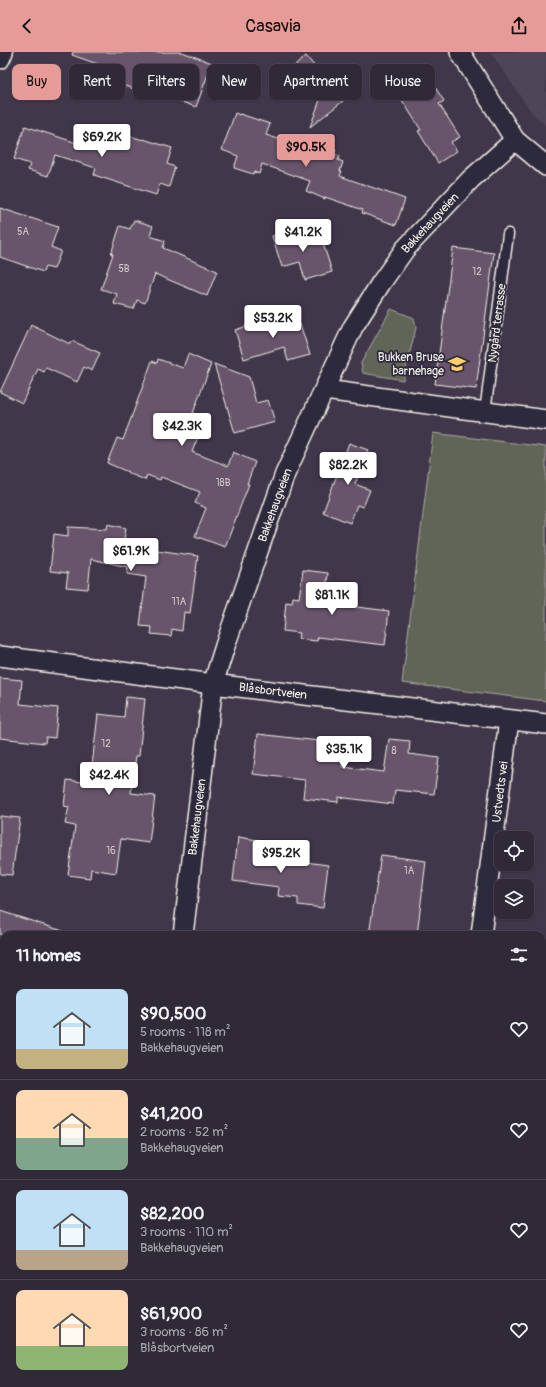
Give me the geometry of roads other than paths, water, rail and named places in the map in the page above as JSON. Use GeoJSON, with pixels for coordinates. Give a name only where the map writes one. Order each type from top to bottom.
{"type":"FeatureCollection","features":[{"type":"Feature","properties":{"kind":"street"},"geometry":{"type":"LineString","coordinates":[[0,59],[3,52]]}},
{"type":"Feature","properties":{"kind":"street"},"geometry":{"type":"LineString","coordinates":[[460,52],[515,140],[546,166]]}},
{"type":"Feature","properties":{"kind":"street","name":"Bakkehaugveien"},"geometry":{"type":"LineString","coordinates":[[183,931],[213,684],[224,646],[285,474],[353,327],[381,283],[405,249],[471,179],[515,140]]}},
{"type":"Feature","properties":{"kind":"street"},"geometry":{"type":"LineString","coordinates":[[325,390],[546,420]]}},
{"type":"Feature","properties":{"kind":"street","name":"Blåsbortveien"},"geometry":{"type":"LineString","coordinates":[[0,656],[213,684],[546,724]]}},
{"type":"Feature","properties":{"kind":"street","name":"Ustvedts vei"},"geometry":{"type":"LineString","coordinates":[[482,931],[509,720]]}},
{"type":"Feature","properties":{"kind":"lane","name":"Nygård terrasse"},"geometry":{"type":"LineString","coordinates":[[485,412],[508,234]]}},
{"type":"Feature","properties":{"kind":"place","name":"Bukken Bruse barnehage"},"geometry":{"type":"Point","coordinates":[457,364]}}]}
